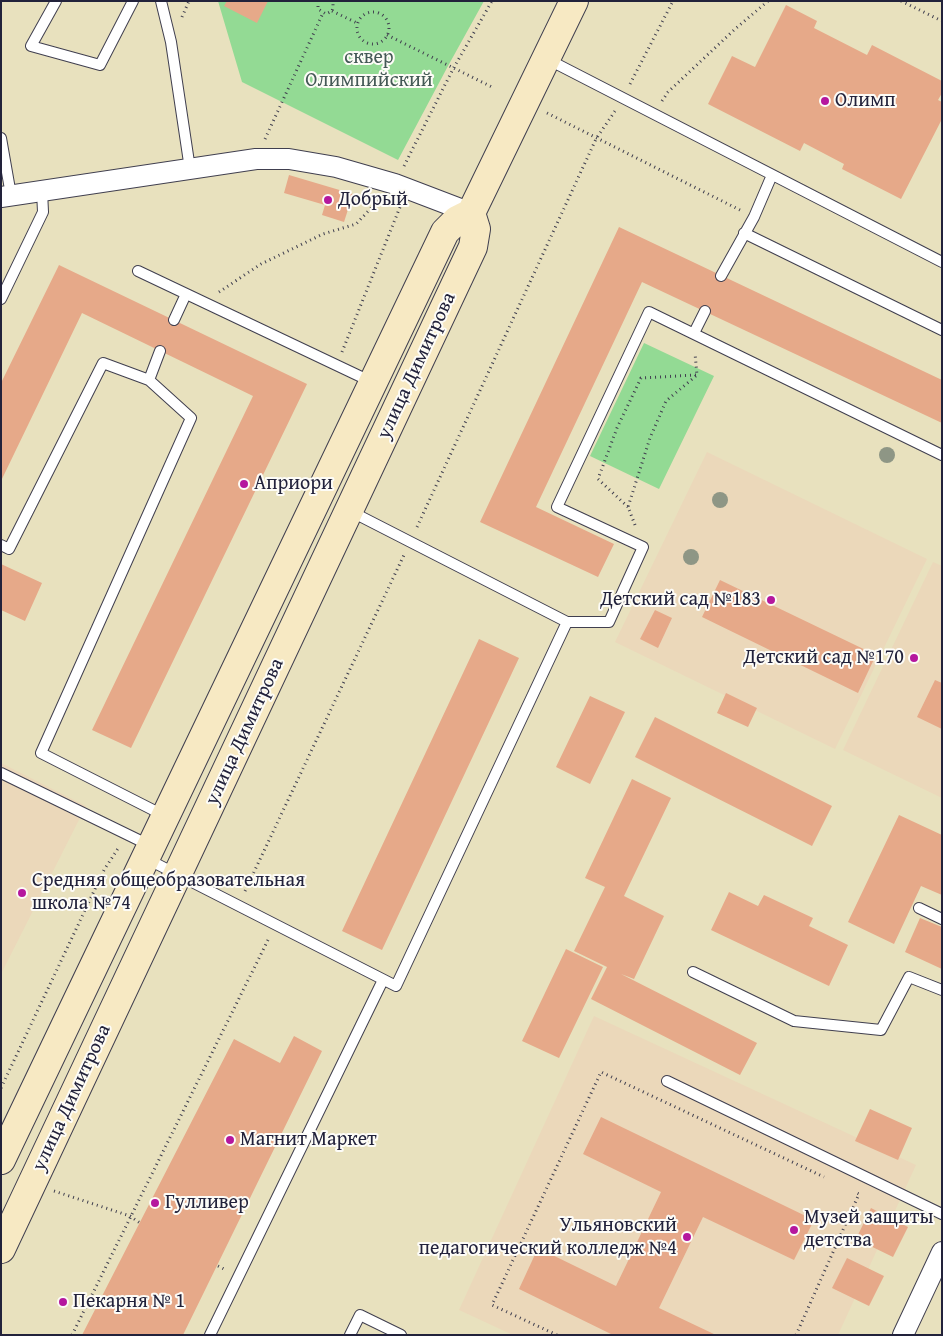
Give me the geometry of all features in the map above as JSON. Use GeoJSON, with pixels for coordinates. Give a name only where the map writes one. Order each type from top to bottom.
{"type":"FeatureCollection","features":[{"type":"Feature","properties":{"kind":"main road"},"geometry":{"type":"LineString","coordinates":[[471,213],[574,1]]}},
{"type":"Feature","properties":{"kind":"main road","name":"улица Димитрова"},"geometry":{"type":"LineString","coordinates":[[1,1160],[445,232],[457,220],[471,213],[476,229],[473,247],[1,1249]]}},
{"type":"Feature","properties":{"kind":"main road"},"geometry":{"type":"LineString","coordinates":[[166,817],[197,833]]}},
{"type":"Feature","properties":{"kind":"street"},"geometry":{"type":"LineString","coordinates":[[6,196],[256,158],[289,158],[336,167],[395,184],[471,213]]}},
{"type":"Feature","properties":{"kind":"street"},"geometry":{"type":"LineString","coordinates":[[903,1335],[942,1252]]}},
{"type":"Feature","properties":{"kind":"lane"},"geometry":{"type":"LineString","coordinates":[[56,1],[31,46],[100,65],[133,1]]}},
{"type":"Feature","properties":{"kind":"lane"},"geometry":{"type":"LineString","coordinates":[[161,1],[171,42],[190,169]]}},
{"type":"Feature","properties":{"kind":"lane"},"geometry":{"type":"LineString","coordinates":[[546,58],[622,99],[942,262]]}},
{"type":"Feature","properties":{"kind":"lane"},"geometry":{"type":"LineString","coordinates":[[1,138],[6,196]]}},
{"type":"Feature","properties":{"kind":"lane"},"geometry":{"type":"LineString","coordinates":[[721,276],[754,216],[772,175]]}},
{"type":"Feature","properties":{"kind":"lane"},"geometry":{"type":"LineString","coordinates":[[1,298],[43,212],[42,191]]}},
{"type":"Feature","properties":{"kind":"lane"},"geometry":{"type":"LineString","coordinates":[[744,233],[942,330]]}},
{"type":"Feature","properties":{"kind":"lane"},"geometry":{"type":"LineString","coordinates":[[138,271],[373,383]]}},
{"type":"Feature","properties":{"kind":"lane"},"geometry":{"type":"LineString","coordinates":[[174,320],[186,294]]}},
{"type":"Feature","properties":{"kind":"lane"},"geometry":{"type":"LineString","coordinates":[[694,333],[705,311]]}},
{"type":"Feature","properties":{"kind":"lane"},"geometry":{"type":"LineString","coordinates":[[349,511],[567,622],[609,622],[643,547],[557,506],[649,312],[942,455]]}},
{"type":"Feature","properties":{"kind":"lane"},"geometry":{"type":"LineString","coordinates":[[149,380],[160,351]]}},
{"type":"Feature","properties":{"kind":"lane"},"geometry":{"type":"LineString","coordinates":[[1,545],[9,549],[103,363],[149,380],[191,418],[41,753],[166,817]]}},
{"type":"Feature","properties":{"kind":"lane"},"geometry":{"type":"LineString","coordinates":[[1,773],[128,834],[149,853],[178,874],[396,986],[567,622]]}},
{"type":"Feature","properties":{"kind":"lane"},"geometry":{"type":"LineString","coordinates":[[918,908],[942,919]]}},
{"type":"Feature","properties":{"kind":"lane"},"geometry":{"type":"LineString","coordinates":[[692,972],[794,1021],[881,1030],[909,976],[942,990]]}},
{"type":"Feature","properties":{"kind":"lane"},"geometry":{"type":"LineString","coordinates":[[210,1335],[384,980]]}},
{"type":"Feature","properties":{"kind":"lane"},"geometry":{"type":"LineString","coordinates":[[667,1081],[942,1214]]}},
{"type":"Feature","properties":{"kind":"lane"},"geometry":{"type":"LineString","coordinates":[[350,1335],[360,1315],[401,1335]]}},
{"type":"Feature","properties":{"kind":"path"},"geometry":{"type":"LineString","coordinates":[[317,2],[318,9],[326,14],[332,11],[333,1]]}},
{"type":"Feature","properties":{"kind":"path"},"geometry":{"type":"LineString","coordinates":[[204,302],[261,264],[323,234],[356,224],[395,184],[453,69],[492,1]]}},
{"type":"Feature","properties":{"kind":"path"},"geometry":{"type":"LineString","coordinates":[[239,905],[410,542],[596,139],[622,99],[673,1]]}},
{"type":"Feature","properties":{"kind":"path"},"geometry":{"type":"LineString","coordinates":[[653,114],[668,92],[768,1]]}},
{"type":"Feature","properties":{"kind":"path"},"geometry":{"type":"LineString","coordinates":[[901,1],[942,21]]}},
{"type":"Feature","properties":{"kind":"path"},"geometry":{"type":"LineString","coordinates":[[332,11],[357,23]]}},
{"type":"Feature","properties":{"kind":"path"},"geometry":{"type":"LineString","coordinates":[[370,12],[381,14],[386,18],[388,24],[387,35],[378,43],[366,43],[358,35],[357,23],[365,14],[370,12]]}},
{"type":"Feature","properties":{"kind":"path"},"geometry":{"type":"LineString","coordinates":[[256,158],[323,13]]}},
{"type":"Feature","properties":{"kind":"path"},"geometry":{"type":"LineString","coordinates":[[387,35],[492,87]]}},
{"type":"Feature","properties":{"kind":"path"},"geometry":{"type":"LineString","coordinates":[[546,113],[754,216]]}},
{"type":"Feature","properties":{"kind":"path"},"geometry":{"type":"LineString","coordinates":[[337,365],[400,207],[395,184]]}},
{"type":"Feature","properties":{"kind":"path"},"geometry":{"type":"LineString","coordinates":[[694,333],[697,375]]}},
{"type":"Feature","properties":{"kind":"path"},"geometry":{"type":"LineString","coordinates":[[643,547],[628,507],[598,479],[617,428],[640,378],[697,375]]}},
{"type":"Feature","properties":{"kind":"path"},"geometry":{"type":"LineString","coordinates":[[628,507],[650,438],[666,401],[697,375]]}},
{"type":"Feature","properties":{"kind":"path"},"geometry":{"type":"LineString","coordinates":[[1,1088],[104,870],[128,834]]}},
{"type":"Feature","properties":{"kind":"path"},"geometry":{"type":"LineString","coordinates":[[72,1335],[276,924]]}},
{"type":"Feature","properties":{"kind":"path"},"geometry":{"type":"LineString","coordinates":[[556,1335],[492,1305],[601,1072],[825,1178]]}},
{"type":"Feature","properties":{"kind":"path"},"geometry":{"type":"LineString","coordinates":[[32,1184],[130,1216],[140,1223]]}},
{"type":"Feature","properties":{"kind":"path"},"geometry":{"type":"LineString","coordinates":[[796,1335],[859,1194],[851,1190]]}},
{"type":"Feature","properties":{"kind":"shaded area","name":"Детский сад №183"},"geometry":{"type":"Polygon","coordinates":[[[707,452],[927,559],[835,749],[615,642],[707,452]]]}},
{"type":"Feature","properties":{"kind":"shaded area","name":"Детский сад №170"},"geometry":{"type":"Polygon","coordinates":[[[933,562],[942,566],[942,798],[843,750],[933,562]]]}},
{"type":"Feature","properties":{"kind":"shaded area","name":"Средняя общеобразовательная школа №74"},"geometry":{"type":"Polygon","coordinates":[[[1,763],[86,806],[1,974],[1,763]]]}},
{"type":"Feature","properties":{"kind":"shaded area","name":"Ульяновский педагогический колледж №4"},"geometry":{"type":"Polygon","coordinates":[[[594,1016],[916,1165],[838,1335],[513,1335],[459,1310],[594,1016]]]}},
{"type":"Feature","properties":{"kind":"green space","name":"сквер Олимпийский"},"geometry":{"type":"Polygon","coordinates":[[[218,1],[484,1],[398,160],[242,82],[218,1]]]}},
{"type":"Feature","properties":{"kind":"green space"},"geometry":{"type":"Polygon","coordinates":[[[644,343],[714,376],[659,489],[590,456],[644,343]]]}},
{"type":"Feature","properties":{"kind":"building"},"geometry":{"type":"Polygon","coordinates":[[[227,1],[268,1],[257,23],[224,6],[227,1]]]}},
{"type":"Feature","properties":{"kind":"building","name":"Олимп"},"geometry":{"type":"Polygon","coordinates":[[[786,5],[817,21],[814,28],[867,55],[872,45],[942,81],[942,93],[938,100],[942,102],[942,119],[901,199],[842,169],[844,164],[804,143],[800,151],[708,104],[732,56],[755,67],[786,5]]]}},
{"type":"Feature","properties":{"kind":"building","name":"Добрый"},"geometry":{"type":"Polygon","coordinates":[[[289,175],[353,194],[344,222],[322,215],[325,205],[284,193],[289,175]]]}},
{"type":"Feature","properties":{"kind":"building"},"geometry":{"type":"Polygon","coordinates":[[[619,227],[942,380],[942,423],[642,282],[536,507],[614,544],[598,577],[480,522],[619,227]]]}},
{"type":"Feature","properties":{"kind":"building"},"geometry":{"type":"Polygon","coordinates":[[[59,265],[307,384],[131,748],[92,730],[253,396],[82,313],[1,481],[1,383],[59,265]]]}},
{"type":"Feature","properties":{"kind":"building"},"geometry":{"type":"Polygon","coordinates":[[[1,564],[42,583],[25,621],[1,610],[1,564]]]}},
{"type":"Feature","properties":{"kind":"building"},"geometry":{"type":"Polygon","coordinates":[[[720,580],[876,655],[858,693],[702,617],[720,580]]]}},
{"type":"Feature","properties":{"kind":"building"},"geometry":{"type":"Polygon","coordinates":[[[655,610],[672,618],[658,648],[640,639],[655,610]]]}},
{"type":"Feature","properties":{"kind":"building"},"geometry":{"type":"Polygon","coordinates":[[[479,639],[519,658],[382,950],[342,931],[479,639]]]}},
{"type":"Feature","properties":{"kind":"building"},"geometry":{"type":"Polygon","coordinates":[[[935,680],[942,683],[942,729],[917,717],[935,680]]]}},
{"type":"Feature","properties":{"kind":"building"},"geometry":{"type":"Polygon","coordinates":[[[726,693],[757,708],[748,727],[717,713],[726,693]]]}},
{"type":"Feature","properties":{"kind":"building"},"geometry":{"type":"Polygon","coordinates":[[[590,696],[625,712],[590,784],[556,767],[590,696]]]}},
{"type":"Feature","properties":{"kind":"building"},"geometry":{"type":"Polygon","coordinates":[[[655,717],[832,806],[812,846],[635,757],[655,717]]]}},
{"type":"Feature","properties":{"kind":"building"},"geometry":{"type":"Polygon","coordinates":[[[632,779],[671,798],[624,896],[664,916],[634,979],[621,974],[757,1043],[740,1075],[591,999],[607,967],[574,951],[605,887],[585,878],[632,779]]]}},
{"type":"Feature","properties":{"kind":"building"},"geometry":{"type":"Polygon","coordinates":[[[899,815],[942,835],[942,895],[921,886],[894,944],[848,922],[899,815]]]}},
{"type":"Feature","properties":{"kind":"building"},"geometry":{"type":"Polygon","coordinates":[[[729,892],[758,906],[764,895],[813,918],[809,926],[848,945],[829,986],[711,930],[729,892]]]}},
{"type":"Feature","properties":{"kind":"building"},"geometry":{"type":"Polygon","coordinates":[[[920,918],[942,927],[942,969],[905,952],[920,918]]]}},
{"type":"Feature","properties":{"kind":"building"},"geometry":{"type":"Polygon","coordinates":[[[566,949],[603,967],[559,1058],[522,1041],[566,949]]]}},
{"type":"Feature","properties":{"kind":"building"},"geometry":{"type":"Polygon","coordinates":[[[294,1036],[322,1051],[183,1335],[82,1335],[234,1039],[280,1063],[294,1036]]]}},
{"type":"Feature","properties":{"kind":"building"},"geometry":{"type":"Polygon","coordinates":[[[870,1109],[912,1128],[898,1160],[855,1141],[870,1109]]]}},
{"type":"Feature","properties":{"kind":"building"},"geometry":{"type":"Polygon","coordinates":[[[601,1117],[814,1220],[794,1260],[703,1217],[659,1308],[716,1335],[613,1335],[519,1289],[538,1248],[616,1286],[661,1192],[583,1154],[601,1117]]]}},
{"type":"Feature","properties":{"kind":"building"},"geometry":{"type":"Polygon","coordinates":[[[871,1208],[908,1227],[893,1257],[856,1239],[871,1208]]]}},
{"type":"Feature","properties":{"kind":"building"},"geometry":{"type":"Polygon","coordinates":[[[847,1258],[884,1276],[869,1306],[832,1288],[847,1258]]]}},
{"type":"Feature","properties":{"kind":"place","name":"Олимп"},"geometry":{"type":"Point","coordinates":[825,101]}},
{"type":"Feature","properties":{"kind":"place","name":"Добрый"},"geometry":{"type":"Point","coordinates":[328,200]}},
{"type":"Feature","properties":{"kind":"place","name":"Априори"},"geometry":{"type":"Point","coordinates":[244,484]}},
{"type":"Feature","properties":{"kind":"place","name":"Детский сад №183"},"geometry":{"type":"Point","coordinates":[771,600]}},
{"type":"Feature","properties":{"kind":"place","name":"Детский сад №170"},"geometry":{"type":"Point","coordinates":[914,658]}},
{"type":"Feature","properties":{"kind":"place","name":"Средняя общеобразовательная школа №74"},"geometry":{"type":"Point","coordinates":[22,893]}},
{"type":"Feature","properties":{"kind":"place","name":"Магнит Маркет"},"geometry":{"type":"Point","coordinates":[230,1140]}},
{"type":"Feature","properties":{"kind":"place","name":"Гулливер"},"geometry":{"type":"Point","coordinates":[155,1203]}},
{"type":"Feature","properties":{"kind":"place","name":"Музей защиты детства"},"geometry":{"type":"Point","coordinates":[794,1230]}},
{"type":"Feature","properties":{"kind":"place","name":"Ульяновский педагогический колледж №4"},"geometry":{"type":"Point","coordinates":[687,1237]}},
{"type":"Feature","properties":{"kind":"place","name":"Пекарня № 1"},"geometry":{"type":"Point","coordinates":[63,1302]}}]}
